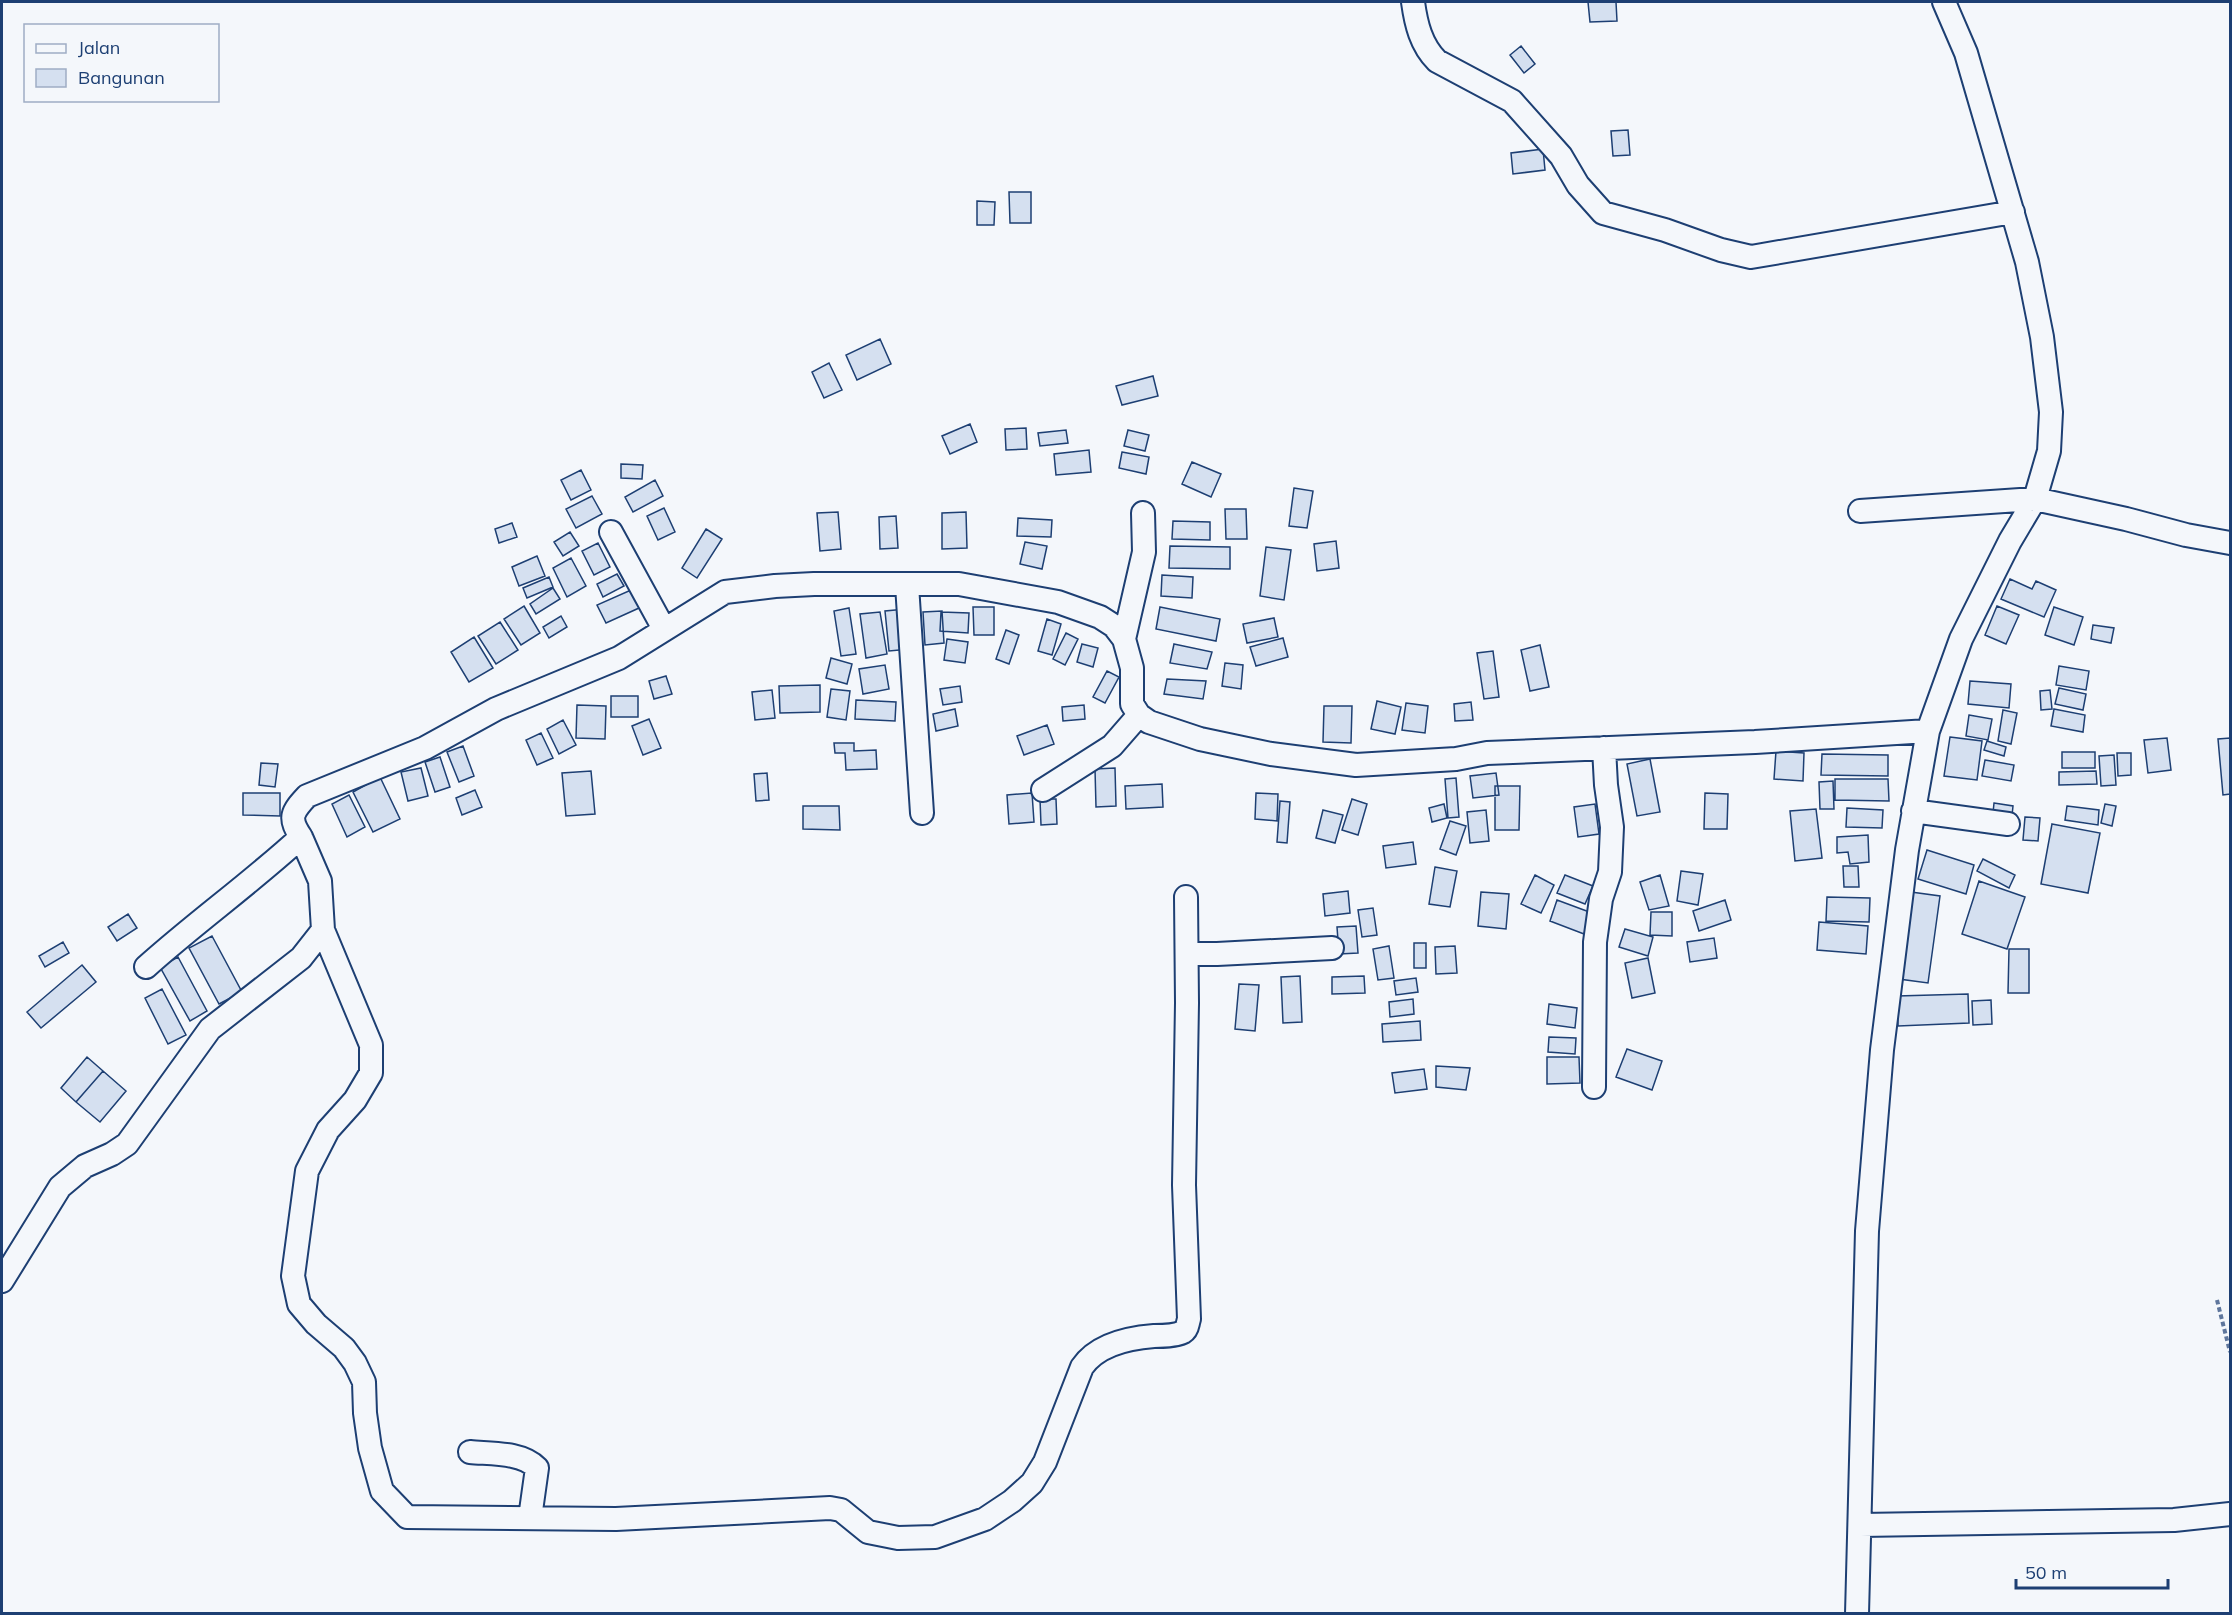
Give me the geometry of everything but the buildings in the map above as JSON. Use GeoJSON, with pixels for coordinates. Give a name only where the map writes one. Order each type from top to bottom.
{"type":"FeatureCollection","features":[{"type":"Feature","properties":{"kind":"street"},"geometry":{"type":"LineString","coordinates":[[1413,2],[1421,39],[1428,52],[1437,61],[1473,82],[1503,94],[1512,101],[1561,156],[1578,184],[1603,213],[1665,230],[1721,250],[1751,257],[2013,212]]}},
{"type":"Feature","properties":{"kind":"street"},"geometry":{"type":"LineString","coordinates":[[1857,1614],[1867,1231],[1873,1140],[1882,1050],[1913,812],[1928,731],[1961,639],[2010,542],[2035,499],[2049,450],[2051,412],[2042,337],[2027,262],[1966,53],[1944,2]]}},
{"type":"Feature","properties":{"kind":"street"},"geometry":{"type":"LineString","coordinates":[[1860,511],[2035,499],[2186,535],[2230,543]]}},
{"type":"Feature","properties":{"kind":"street"},"geometry":{"type":"LineString","coordinates":[[1124,639],[1144,552],[1143,513]]}},
{"type":"Feature","properties":{"kind":"street"},"geometry":{"type":"LineString","coordinates":[[611,532],[664,629]]}},
{"type":"Feature","properties":{"kind":"street"},"geometry":{"type":"LineString","coordinates":[[1186,897],[1184,1185],[1189,1319],[1186,1329],[1180,1334],[1145,1337],[1100,1348],[1089,1356],[1082,1367],[1046,1462],[1032,1483],[1012,1501],[985,1519],[935,1537],[898,1538],[868,1532],[841,1510],[830,1508],[616,1519],[407,1517],[382,1491],[370,1448],[365,1413],[364,1382],[355,1363],[344,1348],[316,1324],[299,1304],[293,1276],[307,1172],[328,1130],[355,1100],[371,1073],[372,1045],[323,930],[320,880],[301,837],[293,825],[293,813],[307,796],[426,748],[496,709],[619,658],[725,592],[804,584],[960,584],[1058,602],[1100,617],[1114,626],[1124,639],[1132,668],[1132,704],[1139,715],[1157,726],[1200,740],[1271,754],[1356,765],[1456,759],[1487,753],[1755,742],[1928,731]]}},
{"type":"Feature","properties":{"kind":"street"},"geometry":{"type":"LineString","coordinates":[[907,585],[922,813]]}},
{"type":"Feature","properties":{"kind":"street"},"geometry":{"type":"LineString","coordinates":[[1043,790],[1112,746],[1139,715]]}},
{"type":"Feature","properties":{"kind":"street"},"geometry":{"type":"LineString","coordinates":[[1593,1087],[1596,942],[1601,899],[1610,872],[1612,827],[1604,748]]}},
{"type":"Feature","properties":{"kind":"street"},"geometry":{"type":"LineString","coordinates":[[1913,812],[2008,824]]}},
{"type":"Feature","properties":{"kind":"street"},"geometry":{"type":"LineString","coordinates":[[146,968],[180,936],[258,876],[301,837]]}},
{"type":"Feature","properties":{"kind":"street"},"geometry":{"type":"LineString","coordinates":[[4,1270],[60,1187],[85,1166],[112,1155],[127,1144],[210,1029],[301,958],[323,930]]}},
{"type":"Feature","properties":{"kind":"street"},"geometry":{"type":"LineString","coordinates":[[1187,954],[1332,948]]}},
{"type":"Feature","properties":{"kind":"street"},"geometry":{"type":"LineString","coordinates":[[470,1452],[523,1458],[532,1462],[537,1468],[530,1518]]}},
{"type":"Feature","properties":{"kind":"street"},"geometry":{"type":"LineString","coordinates":[[1861,1525],[2174,1520],[2230,1514]]}},
{"type":"Feature","properties":{"kind":"path"},"geometry":{"type":"LineString","coordinates":[[2217,1300],[2230,1352]]}}]}
